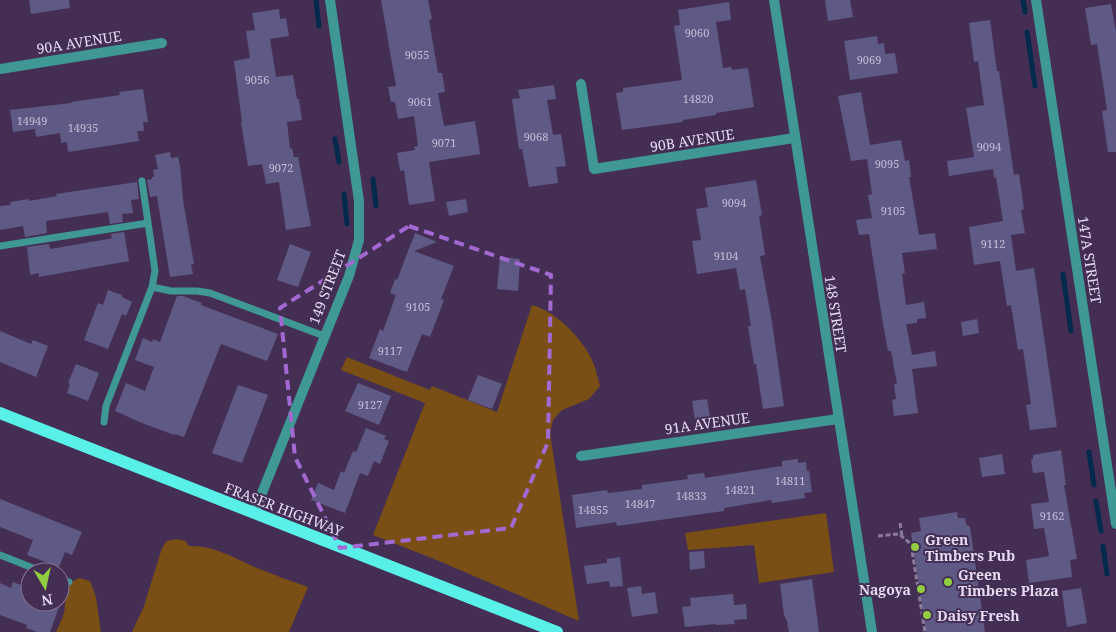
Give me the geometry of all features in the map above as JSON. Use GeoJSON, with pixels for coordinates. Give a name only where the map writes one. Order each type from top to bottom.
{"type":"FeatureCollection","features":[{"type":"Feature","properties":{"kind":"main road","name":"FRASER HIGHWAY"},"geometry":{"type":"LineString","coordinates":[[0,413],[558,632]]}},
{"type":"Feature","properties":{"kind":"street","name":"149 STREET"},"geometry":{"type":"LineString","coordinates":[[254,513],[348,276],[360,229],[358,186],[330,0]]}},
{"type":"Feature","properties":{"kind":"street","name":"148 STREET"},"geometry":{"type":"LineString","coordinates":[[774,0],[872,632]]}},
{"type":"Feature","properties":{"kind":"street","name":"147A STREET"},"geometry":{"type":"LineString","coordinates":[[1036,0],[1116,524]]}},
{"type":"Feature","properties":{"kind":"street","name":"90A AVENUE"},"geometry":{"type":"LineString","coordinates":[[0,69],[162,43]]}},
{"type":"Feature","properties":{"kind":"street","name":"90B AVENUE"},"geometry":{"type":"LineString","coordinates":[[581,84],[594,169],[794,138]]}},
{"type":"Feature","properties":{"kind":"street","name":"91A AVENUE"},"geometry":{"type":"LineString","coordinates":[[580,456],[838,419]]}},
{"type":"Feature","properties":{"kind":"lane"},"geometry":{"type":"LineString","coordinates":[[104,422],[106,406],[152,287],[155,272],[142,181]]}},
{"type":"Feature","properties":{"kind":"lane"},"geometry":{"type":"LineString","coordinates":[[0,246],[148,223]]}},
{"type":"Feature","properties":{"kind":"lane"},"geometry":{"type":"LineString","coordinates":[[152,287],[171,291],[197,290],[210,293],[324,336]]}},
{"type":"Feature","properties":{"kind":"lane"},"geometry":{"type":"LineString","coordinates":[[0,555],[20,563]]}},
{"type":"Feature","properties":{"kind":"path"},"geometry":{"type":"LineString","coordinates":[[900,523],[902,536]]}},
{"type":"Feature","properties":{"kind":"path"},"geometry":{"type":"LineString","coordinates":[[878,536],[899,534],[911,544],[925,632]]}},
{"type":"Feature","properties":{"kind":"highlighted area"},"geometry":{"type":"Polygon","coordinates":[[[409,226],[551,275],[548,442],[511,528],[340,548],[295,457],[280,308],[409,226]]]}},
{"type":"Feature","properties":{"kind":"shaded area"},"geometry":{"type":"Polygon","coordinates":[[[532,305],[552,314],[578,338],[591,357],[600,386],[589,399],[562,410],[553,420],[550,433],[579,621],[373,535],[425,403],[341,370],[347,357],[430,390],[432,386],[497,412],[532,305]]]}},
{"type":"Feature","properties":{"kind":"shaded area"},"geometry":{"type":"Polygon","coordinates":[[[826,513],[834,572],[759,583],[754,545],[688,550],[685,533],[826,513]]]}},
{"type":"Feature","properties":{"kind":"shaded area"},"geometry":{"type":"Polygon","coordinates":[[[176,539],[186,541],[188,546],[197,546],[224,553],[263,571],[308,587],[289,632],[132,632],[144,606],[162,548],[167,541],[176,539]]]}},
{"type":"Feature","properties":{"kind":"shaded area"},"geometry":{"type":"Polygon","coordinates":[[[79,578],[90,581],[96,597],[101,632],[56,632],[64,612],[70,612],[70,584],[79,578]]]}},
{"type":"Feature","properties":{"kind":"building"},"geometry":{"type":"Polygon","coordinates":[[[29,0],[69,0],[70,8],[31,14],[29,0]]]}},
{"type":"Feature","properties":{"kind":"building"},"geometry":{"type":"Polygon","coordinates":[[[381,0],[428,0],[432,19],[429,20],[438,73],[442,73],[445,92],[438,93],[444,126],[475,121],[480,154],[429,162],[435,201],[409,205],[404,170],[400,171],[397,153],[415,150],[414,147],[418,146],[414,116],[398,119],[395,102],[391,102],[388,87],[396,86],[381,0]]]}},
{"type":"Feature","properties":{"kind":"building"},"geometry":{"type":"Polygon","coordinates":[[[825,0],[850,0],[853,17],[828,21],[825,0]]]}},
{"type":"Feature","properties":{"kind":"building"},"geometry":{"type":"Polygon","coordinates":[[[729,2],[731,20],[716,22],[723,68],[731,67],[732,70],[748,68],[754,107],[716,113],[716,115],[683,120],[683,122],[622,130],[616,93],[623,92],[623,88],[682,80],[674,26],[680,25],[678,10],[729,2]]]}},
{"type":"Feature","properties":{"kind":"building"},"geometry":{"type":"Polygon","coordinates":[[[1111,4],[1116,32],[1116,152],[1108,152],[1102,111],[1107,110],[1097,44],[1091,45],[1085,8],[1111,4]]]}},
{"type":"Feature","properties":{"kind":"building"},"geometry":{"type":"Polygon","coordinates":[[[279,9],[280,19],[286,18],[289,36],[270,39],[276,77],[293,75],[297,99],[299,99],[302,120],[287,122],[290,149],[292,148],[294,157],[298,157],[311,226],[286,230],[279,182],[266,184],[262,164],[248,166],[234,61],[250,58],[246,31],[255,30],[252,13],[279,9]]]}},
{"type":"Feature","properties":{"kind":"building"},"geometry":{"type":"Polygon","coordinates":[[[990,20],[1014,175],[1019,174],[1024,209],[1021,210],[1025,233],[1011,235],[1016,271],[1034,268],[1057,427],[1030,430],[1026,405],[1031,404],[1023,349],[1018,350],[1011,305],[1007,306],[1000,261],[974,265],[969,227],[1003,221],[993,169],[949,176],[947,161],[974,157],[966,108],[984,105],[978,61],[974,62],[969,23],[990,20]]]}},
{"type":"Feature","properties":{"kind":"building"},"geometry":{"type":"Polygon","coordinates":[[[877,36],[878,44],[884,43],[885,54],[895,53],[898,73],[850,80],[844,41],[877,36]]]}},
{"type":"Feature","properties":{"kind":"building"},"geometry":{"type":"Polygon","coordinates":[[[554,85],[556,99],[547,100],[553,135],[561,134],[566,166],[556,167],[558,183],[529,187],[522,149],[519,149],[512,99],[520,98],[518,90],[554,85]]]}},
{"type":"Feature","properties":{"kind":"building"},"geometry":{"type":"Polygon","coordinates":[[[143,89],[148,122],[143,122],[144,131],[137,131],[139,141],[68,152],[67,142],[61,143],[60,133],[36,137],[35,129],[13,132],[10,110],[72,103],[120,95],[119,92],[143,89]]]}},
{"type":"Feature","properties":{"kind":"building"},"geometry":{"type":"Polygon","coordinates":[[[861,92],[870,145],[901,140],[905,161],[909,160],[911,177],[909,177],[919,235],[935,233],[937,249],[902,253],[905,273],[902,274],[906,305],[924,302],[926,318],[917,319],[917,323],[906,324],[912,355],[935,351],[937,366],[912,369],[918,413],[894,416],[892,400],[896,399],[894,384],[897,384],[891,351],[888,351],[869,234],[859,235],[856,220],[872,218],[868,195],[872,194],[867,159],[851,161],[838,96],[861,92]]]}},
{"type":"Feature","properties":{"kind":"building"},"geometry":{"type":"Polygon","coordinates":[[[170,152],[171,158],[178,157],[180,165],[183,200],[194,264],[191,264],[193,274],[170,277],[157,196],[150,197],[147,180],[154,177],[153,170],[158,169],[155,155],[170,152]]]}},
{"type":"Feature","properties":{"kind":"building"},"geometry":{"type":"Polygon","coordinates":[[[756,180],[762,215],[759,216],[765,255],[760,256],[784,406],[763,409],[748,326],[751,326],[745,289],[740,290],[736,268],[697,274],[692,241],[701,240],[696,209],[708,207],[705,188],[756,180]]]}},
{"type":"Feature","properties":{"kind":"building"},"geometry":{"type":"Polygon","coordinates":[[[137,182],[139,199],[131,200],[133,213],[122,214],[123,222],[110,224],[108,212],[46,221],[47,233],[25,237],[23,226],[0,230],[0,206],[11,205],[10,202],[29,199],[29,201],[57,196],[56,194],[137,182]]]}},
{"type":"Feature","properties":{"kind":"building"},"geometry":{"type":"Polygon","coordinates":[[[466,199],[468,212],[449,216],[446,202],[466,199]]]}},
{"type":"Feature","properties":{"kind":"building"},"geometry":{"type":"Polygon","coordinates":[[[124,232],[129,261],[39,277],[39,273],[30,275],[27,247],[49,244],[50,249],[108,239],[112,238],[111,234],[124,232]]]}},
{"type":"Feature","properties":{"kind":"building"},"geometry":{"type":"Polygon","coordinates":[[[415,233],[437,242],[414,251],[454,266],[441,299],[444,300],[430,337],[422,334],[407,372],[369,358],[380,329],[383,331],[396,295],[390,293],[415,233]]]}},
{"type":"Feature","properties":{"kind":"building"},"geometry":{"type":"Polygon","coordinates":[[[290,244],[311,252],[298,287],[277,280],[290,244]]]}},
{"type":"Feature","properties":{"kind":"building"},"geometry":{"type":"Polygon","coordinates":[[[500,257],[520,259],[518,291],[497,289],[500,257]]]}},
{"type":"Feature","properties":{"kind":"building"},"geometry":{"type":"Polygon","coordinates":[[[108,290],[122,295],[122,297],[132,302],[126,316],[122,314],[108,349],[84,340],[98,303],[103,305],[108,290]]]}},
{"type":"Feature","properties":{"kind":"building"},"geometry":{"type":"Polygon","coordinates":[[[177,296],[183,296],[202,303],[201,305],[278,334],[267,361],[221,344],[184,437],[142,423],[115,411],[126,383],[145,391],[154,367],[135,360],[143,338],[152,342],[153,339],[160,342],[177,296]]]}},
{"type":"Feature","properties":{"kind":"building"},"geometry":{"type":"Polygon","coordinates":[[[977,319],[979,333],[963,336],[961,322],[977,319]]]}},
{"type":"Feature","properties":{"kind":"building"},"geometry":{"type":"Polygon","coordinates":[[[0,331],[31,344],[33,340],[48,346],[36,377],[0,362],[0,331]]]}},
{"type":"Feature","properties":{"kind":"building"},"geometry":{"type":"Polygon","coordinates":[[[76,364],[99,373],[88,401],[67,393],[70,384],[68,383],[76,364]]]}},
{"type":"Feature","properties":{"kind":"building"},"geometry":{"type":"Polygon","coordinates":[[[478,375],[502,384],[492,409],[468,400],[478,375]]]}},
{"type":"Feature","properties":{"kind":"building"},"geometry":{"type":"Polygon","coordinates":[[[358,383],[391,396],[379,425],[345,411],[358,383]]]}},
{"type":"Feature","properties":{"kind":"building"},"geometry":{"type":"Polygon","coordinates":[[[238,385],[268,395],[242,463],[212,453],[238,385]]]}},
{"type":"Feature","properties":{"kind":"building"},"geometry":{"type":"Polygon","coordinates":[[[707,399],[710,417],[695,420],[692,401],[707,399]]]}},
{"type":"Feature","properties":{"kind":"building"},"geometry":{"type":"Polygon","coordinates":[[[366,428],[386,436],[384,439],[389,441],[380,464],[374,461],[368,476],[360,473],[345,513],[311,500],[318,483],[334,490],[341,471],[344,473],[353,451],[356,452],[366,428]]]}},
{"type":"Feature","properties":{"kind":"building"},"geometry":{"type":"Polygon","coordinates":[[[1061,450],[1066,485],[1064,485],[1077,559],[1070,560],[1072,577],[1029,583],[1026,560],[1049,556],[1044,528],[1034,529],[1031,504],[1049,502],[1044,472],[1033,473],[1031,460],[1033,455],[1061,450]]]}},
{"type":"Feature","properties":{"kind":"building"},"geometry":{"type":"Polygon","coordinates":[[[1002,454],[1005,474],[982,477],[979,458],[1002,454]]]}},
{"type":"Feature","properties":{"kind":"building"},"geometry":{"type":"Polygon","coordinates":[[[798,459],[798,463],[806,462],[807,471],[809,471],[812,492],[804,493],[805,498],[772,503],[771,500],[724,508],[724,511],[617,526],[616,522],[576,528],[572,495],[607,490],[608,493],[642,489],[642,485],[688,479],[687,475],[704,473],[705,478],[782,466],[782,461],[798,459]]]}},
{"type":"Feature","properties":{"kind":"building"},"geometry":{"type":"Polygon","coordinates":[[[0,499],[82,532],[72,555],[65,552],[61,562],[46,562],[27,555],[33,540],[0,527],[0,499]]]}},
{"type":"Feature","properties":{"kind":"building","name":"Green Timbers Plaza"},"geometry":{"type":"Polygon","coordinates":[[[957,512],[958,518],[965,518],[966,524],[970,527],[985,632],[926,632],[911,533],[921,531],[919,518],[957,512]]]}},
{"type":"Feature","properties":{"kind":"building"},"geometry":{"type":"Polygon","coordinates":[[[704,551],[705,568],[690,570],[689,552],[704,551]]]}},
{"type":"Feature","properties":{"kind":"building"},"geometry":{"type":"Polygon","coordinates":[[[620,557],[623,586],[610,587],[609,581],[587,584],[584,566],[607,563],[607,559],[620,557]]]}},
{"type":"Feature","properties":{"kind":"building"},"geometry":{"type":"Polygon","coordinates":[[[812,579],[819,632],[789,632],[784,615],[780,584],[812,579]]]}},
{"type":"Feature","properties":{"kind":"building"},"geometry":{"type":"Polygon","coordinates":[[[13,582],[20,585],[20,612],[57,612],[50,632],[37,632],[26,628],[27,625],[0,615],[0,583],[11,588],[13,582]]]}},
{"type":"Feature","properties":{"kind":"building"},"geometry":{"type":"Polygon","coordinates":[[[641,586],[642,594],[655,592],[658,613],[632,617],[627,588],[641,586]]]}},
{"type":"Feature","properties":{"kind":"building"},"geometry":{"type":"Polygon","coordinates":[[[1081,588],[1087,623],[1067,627],[1062,591],[1081,588]]]}},
{"type":"Feature","properties":{"kind":"building"},"geometry":{"type":"Polygon","coordinates":[[[733,594],[734,605],[746,604],[747,619],[734,620],[735,624],[685,627],[682,607],[691,606],[690,598],[733,594]]]}},
{"type":"Feature","properties":{"kind":"waterway"},"geometry":{"type":"LineString","coordinates":[[316,0],[319,26]]}},
{"type":"Feature","properties":{"kind":"waterway"},"geometry":{"type":"LineString","coordinates":[[1023,0],[1025,12]]}},
{"type":"Feature","properties":{"kind":"waterway"},"geometry":{"type":"LineString","coordinates":[[1027,32],[1035,86]]}},
{"type":"Feature","properties":{"kind":"waterway"},"geometry":{"type":"LineString","coordinates":[[335,139],[339,162]]}},
{"type":"Feature","properties":{"kind":"waterway"},"geometry":{"type":"LineString","coordinates":[[373,179],[376,206]]}},
{"type":"Feature","properties":{"kind":"waterway"},"geometry":{"type":"LineString","coordinates":[[344,194],[347,224]]}},
{"type":"Feature","properties":{"kind":"waterway"},"geometry":{"type":"LineString","coordinates":[[1063,274],[1071,331]]}},
{"type":"Feature","properties":{"kind":"waterway"},"geometry":{"type":"LineString","coordinates":[[1089,452],[1094,485]]}},
{"type":"Feature","properties":{"kind":"waterway"},"geometry":{"type":"LineString","coordinates":[[1096,501],[1101,531]]}},
{"type":"Feature","properties":{"kind":"waterway"},"geometry":{"type":"LineString","coordinates":[[1103,546],[1107,574]]}},
{"type":"Feature","properties":{"kind":"place","name":"Green Timbers Pub"},"geometry":{"type":"Point","coordinates":[915,547]}},
{"type":"Feature","properties":{"kind":"place","name":"Green Timbers Plaza"},"geometry":{"type":"Point","coordinates":[948,582]}},
{"type":"Feature","properties":{"kind":"place","name":"Nagoya"},"geometry":{"type":"Point","coordinates":[921,589]}},
{"type":"Feature","properties":{"kind":"place","name":"Daisy Fresh"},"geometry":{"type":"Point","coordinates":[927,615]}}]}
